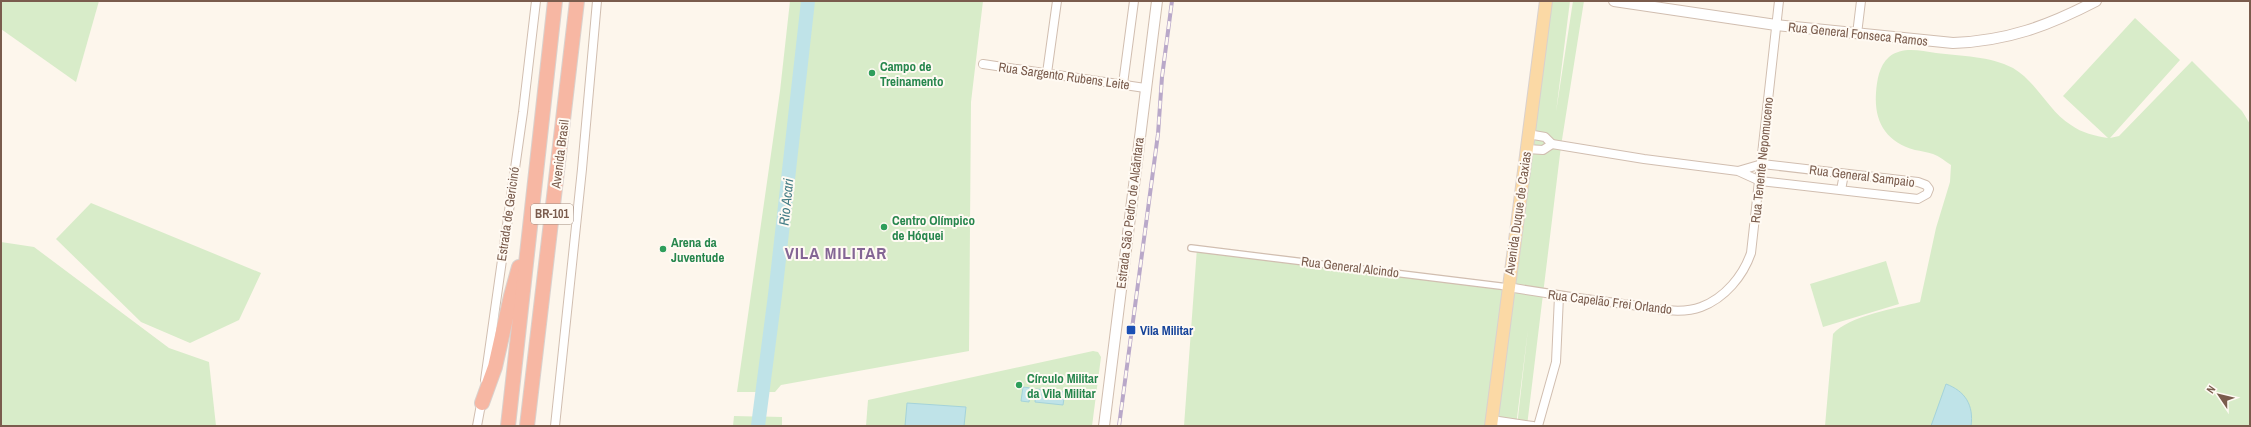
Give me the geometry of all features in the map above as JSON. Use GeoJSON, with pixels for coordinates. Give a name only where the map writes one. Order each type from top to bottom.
{"type":"FeatureCollection","features":[{"type":"Feature","properties":{"kind":"highway","name":"Avenida Brasil"},"geometry":{"type":"LineString","coordinates":[[508,426],[555,1]]}},
{"type":"Feature","properties":{"kind":"highway","name":"Avenida Brasil"},"geometry":{"type":"LineString","coordinates":[[527,426],[577,1]]}},
{"type":"Feature","properties":{"kind":"highway"},"geometry":{"type":"LineString","coordinates":[[482,403],[495,367],[510,296],[530,232]]}},
{"type":"Feature","properties":{"kind":"main road","name":"Avenida Duque de Caxias"},"geometry":{"type":"LineString","coordinates":[[1491,423],[1546,1]]}},
{"type":"Feature","properties":{"kind":"street","name":"Estrada de Gericinó"},"geometry":{"type":"LineString","coordinates":[[477,426],[482,403],[523,112],[536,1]]}},
{"type":"Feature","properties":{"kind":"street"},"geometry":{"type":"LineString","coordinates":[[555,426],[582,169],[597,1]]}},
{"type":"Feature","properties":{"kind":"street"},"geometry":{"type":"LineString","coordinates":[[1047,73],[1057,1]]}},
{"type":"Feature","properties":{"kind":"street"},"geometry":{"type":"LineString","coordinates":[[1123,84],[1134,1]]}},
{"type":"Feature","properties":{"kind":"street","name":"Estrada São Pedro de Alcântara"},"geometry":{"type":"LineString","coordinates":[[1104,426],[1157,1]]}},
{"type":"Feature","properties":{"kind":"street","name":"Rua General Fonseca Ramos"},"geometry":{"type":"LineString","coordinates":[[1614,1],[1776,25],[1953,43],[1981,42],[2013,36],[2055,22],[2096,1]]}},
{"type":"Feature","properties":{"kind":"street","name":"Rua Tenente Nepomuceno"},"geometry":{"type":"LineString","coordinates":[[1729,288],[1740,277],[1751,253],[1779,1]]}},
{"type":"Feature","properties":{"kind":"street"},"geometry":{"type":"LineString","coordinates":[[1857,34],[1861,1]]}},
{"type":"Feature","properties":{"kind":"street","name":"Rua Sargento Rubens Leite"},"geometry":{"type":"LineString","coordinates":[[983,64],[1146,88]]}},
{"type":"Feature","properties":{"kind":"street","name":"Rua General Sampaio"},"geometry":{"type":"LineString","coordinates":[[1528,134],[1545,137],[1552,144],[1644,159],[1738,171],[1760,181],[1918,199],[1927,194],[1929,189],[1926,185],[1918,182],[1762,164],[1738,171]]}},
{"type":"Feature","properties":{"kind":"street","name":"Rua General Sampaio"},"geometry":{"type":"LineString","coordinates":[[1527,148],[1543,150],[1552,144]]}},
{"type":"Feature","properties":{"kind":"street"},"geometry":{"type":"LineString","coordinates":[[1841,190],[1844,174]]}},
{"type":"Feature","properties":{"kind":"street","name":"Rua General Alcindo"},"geometry":{"type":"LineString","coordinates":[[1191,248],[1508,287]]}},
{"type":"Feature","properties":{"kind":"street","name":"Rua Capelão Frei Orlando"},"geometry":{"type":"LineString","coordinates":[[1508,287],[1559,296],[1677,311],[1700,307],[1715,299],[1729,288]]}},
{"type":"Feature","properties":{"kind":"street"},"geometry":{"type":"LineString","coordinates":[[1538,426],[1556,362],[1559,296]]}},
{"type":"Feature","properties":{"kind":"street"},"geometry":{"type":"LineString","coordinates":[[1491,423],[1533,426]]}},
{"type":"Feature","properties":{"kind":"green space"},"geometry":{"type":"Polygon","coordinates":[[[1,1],[99,1],[76,82],[1,29],[1,1]]]}},
{"type":"Feature","properties":{"kind":"green space","name":"Centro Olímpico de Hóquei"},"geometry":{"type":"Polygon","coordinates":[[[790,1],[983,1],[971,102],[969,351],[781,385],[775,392],[737,392],[780,91],[790,1]]]}},
{"type":"Feature","properties":{"kind":"green space"},"geometry":{"type":"Polygon","coordinates":[[[1543,1],[1570,1],[1556,112],[1573,1],[1584,1],[1561,146],[1527,426],[1517,426],[1528,329],[1516,426],[1184,426],[1197,248],[1507,286],[1543,1]]]}},
{"type":"Feature","properties":{"kind":"green space"},"geometry":{"type":"Polygon","coordinates":[[[2135,18],[2180,60],[2110,138],[2119,136],[2192,61],[2242,111],[2250,124],[2250,426],[1825,426],[1833,334],[1850,322],[1886,310],[1920,302],[1936,228],[1950,182],[1951,165],[1940,157],[1915,150],[1896,142],[1889,136],[1880,122],[1876,103],[1877,83],[1883,65],[1889,57],[1900,51],[1918,50],[1975,57],[2004,64],[2013,68],[2029,81],[2056,112],[2071,125],[2089,134],[2108,138],[2063,96],[2135,18]]]}},
{"type":"Feature","properties":{"kind":"green space"},"geometry":{"type":"Polygon","coordinates":[[[91,203],[261,273],[239,320],[190,343],[141,322],[56,239],[91,203]]]}},
{"type":"Feature","properties":{"kind":"green space"},"geometry":{"type":"Polygon","coordinates":[[[1,242],[34,247],[169,348],[209,362],[216,426],[1,426],[1,242]]]}},
{"type":"Feature","properties":{"kind":"green space"},"geometry":{"type":"Polygon","coordinates":[[[1886,261],[1899,304],[1823,327],[1810,284],[1886,261]]]}},
{"type":"Feature","properties":{"kind":"green space","name":"Círculo Militar da Vila Militar"},"geometry":{"type":"Polygon","coordinates":[[[1093,351],[1098,352],[1101,357],[1092,426],[866,426],[868,400],[1093,351]]]}},
{"type":"Feature","properties":{"kind":"green space"},"geometry":{"type":"Polygon","coordinates":[[[734,416],[782,417],[782,426],[733,426],[734,416]]]}},
{"type":"Feature","properties":{"kind":"water"},"geometry":{"type":"Polygon","coordinates":[[[1946,384],[1953,387],[1967,400],[1972,418],[1971,426],[1931,426],[1946,384]]]}},
{"type":"Feature","properties":{"kind":"water"},"geometry":{"type":"Polygon","coordinates":[[[1023,387],[1031,388],[1029,402],[1021,401],[1023,387]]]}},
{"type":"Feature","properties":{"kind":"water"},"geometry":{"type":"Polygon","coordinates":[[[1036,389],[1065,392],[1063,405],[1035,402],[1036,389]]]}},
{"type":"Feature","properties":{"kind":"water"},"geometry":{"type":"Polygon","coordinates":[[[907,403],[966,407],[964,426],[905,426],[907,403]]]}},
{"type":"Feature","properties":{"kind":"waterway","name":"Rio Acari"},"geometry":{"type":"LineString","coordinates":[[758,426],[775,295],[808,1]]}},
{"type":"Feature","properties":{"kind":"railway"},"geometry":{"type":"LineString","coordinates":[[1119,426],[1158,134],[1162,77],[1172,1]]}},
{"type":"Feature","properties":{"kind":"place","name":"Campo de Treinamento"},"geometry":{"type":"Point","coordinates":[872,73]}},
{"type":"Feature","properties":{"kind":"place","name":"Centro Olímpico de Hóquei"},"geometry":{"type":"Point","coordinates":[884,227]}},
{"type":"Feature","properties":{"kind":"place","name":"Arena da Juventude"},"geometry":{"type":"Point","coordinates":[663,249]}},
{"type":"Feature","properties":{"kind":"place","name":"Vila Militar"},"geometry":{"type":"Point","coordinates":[1131,330]}},
{"type":"Feature","properties":{"kind":"place","name":"Círculo Militar da Vila Militar"},"geometry":{"type":"Point","coordinates":[1019,385]}},
{"type":"Feature","properties":{"kind":"district","name":"VILA MILITAR"},"geometry":{"type":"Point","coordinates":[836,252]}}]}
